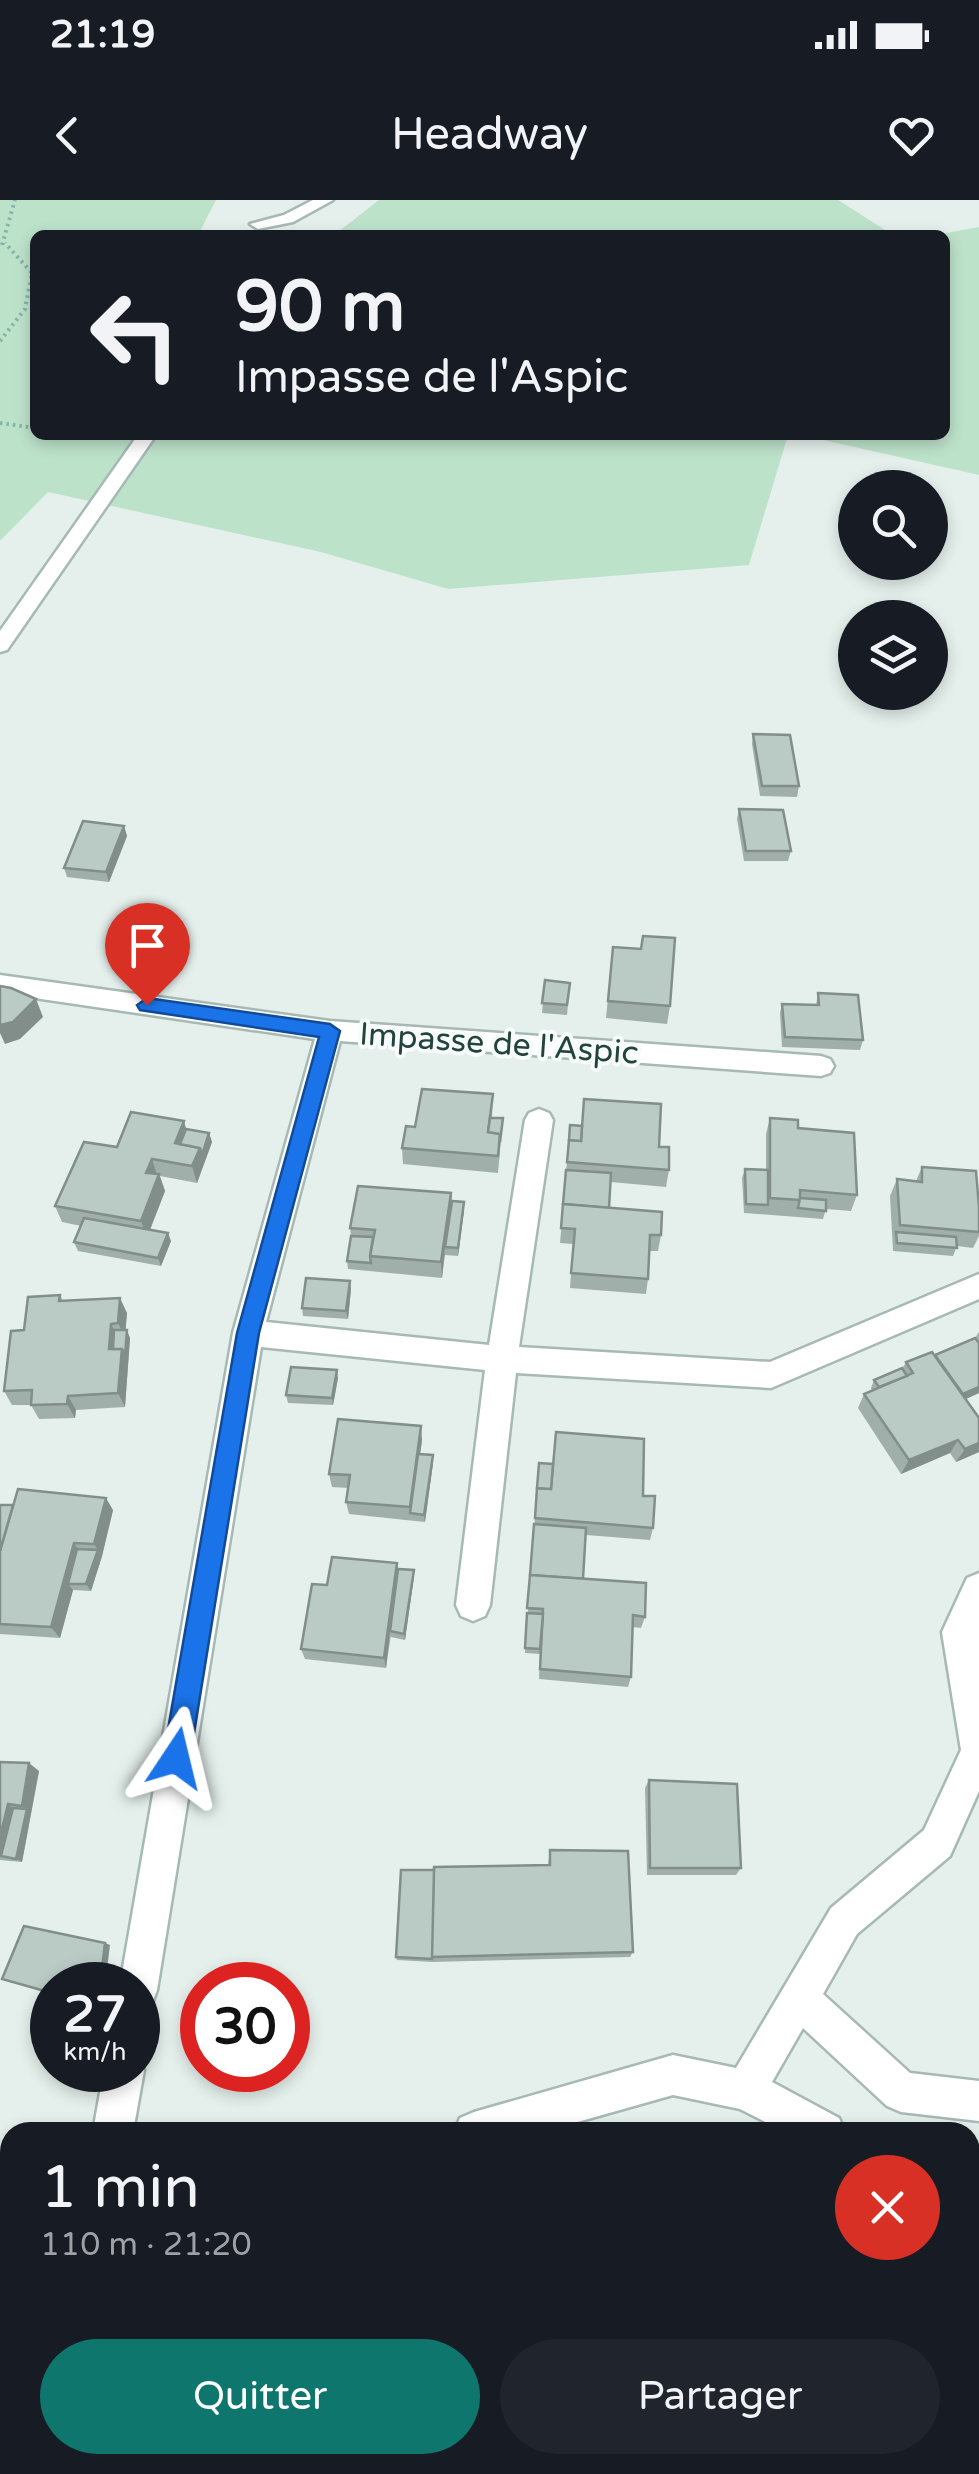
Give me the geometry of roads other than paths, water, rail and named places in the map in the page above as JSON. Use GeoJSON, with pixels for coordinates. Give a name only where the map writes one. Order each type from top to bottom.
{"type":"FeatureCollection","features":[{"type":"Feature","properties":{"kind":"street"},"geometry":{"type":"LineString","coordinates":[[255,229],[268,200]]}},
{"type":"Feature","properties":{"kind":"street"},"geometry":{"type":"LineString","coordinates":[[255,229],[288,219],[325,200]]}},
{"type":"Feature","properties":{"kind":"street"},"geometry":{"type":"LineString","coordinates":[[0,646],[144,440]]}},
{"type":"Feature","properties":{"kind":"street","name":"Impasse de l'Aspic"},"geometry":{"type":"LineString","coordinates":[[0,984],[330,1031],[821,1066]]}},
{"type":"Feature","properties":{"kind":"street"},"geometry":{"type":"LineString","coordinates":[[143,1962],[248,1333],[330,1031]]}},
{"type":"Feature","properties":{"kind":"street"},"geometry":{"type":"LineString","coordinates":[[473,1605],[502,1359],[539,1120]]}},
{"type":"Feature","properties":{"kind":"street"},"geometry":{"type":"LineString","coordinates":[[248,1333],[502,1359],[771,1375],[979,1286]]}},
{"type":"Feature","properties":{"kind":"street"},"geometry":{"type":"LineString","coordinates":[[745,2090],[844,1921],[937,1843],[979,1751],[959,1632],[979,1589]]}},
{"type":"Feature","properties":{"kind":"street"},"geometry":{"type":"LineString","coordinates":[[798,1996],[901,2092],[979,2101]]}},
{"type":"Feature","properties":{"kind":"street"},"geometry":{"type":"LineString","coordinates":[[509,2122],[673,2075],[745,2090],[808,2122]]}},
{"type":"Feature","properties":{"kind":"street"},"geometry":{"type":"LineString","coordinates":[[116,2122],[120,2092]]}}]}
